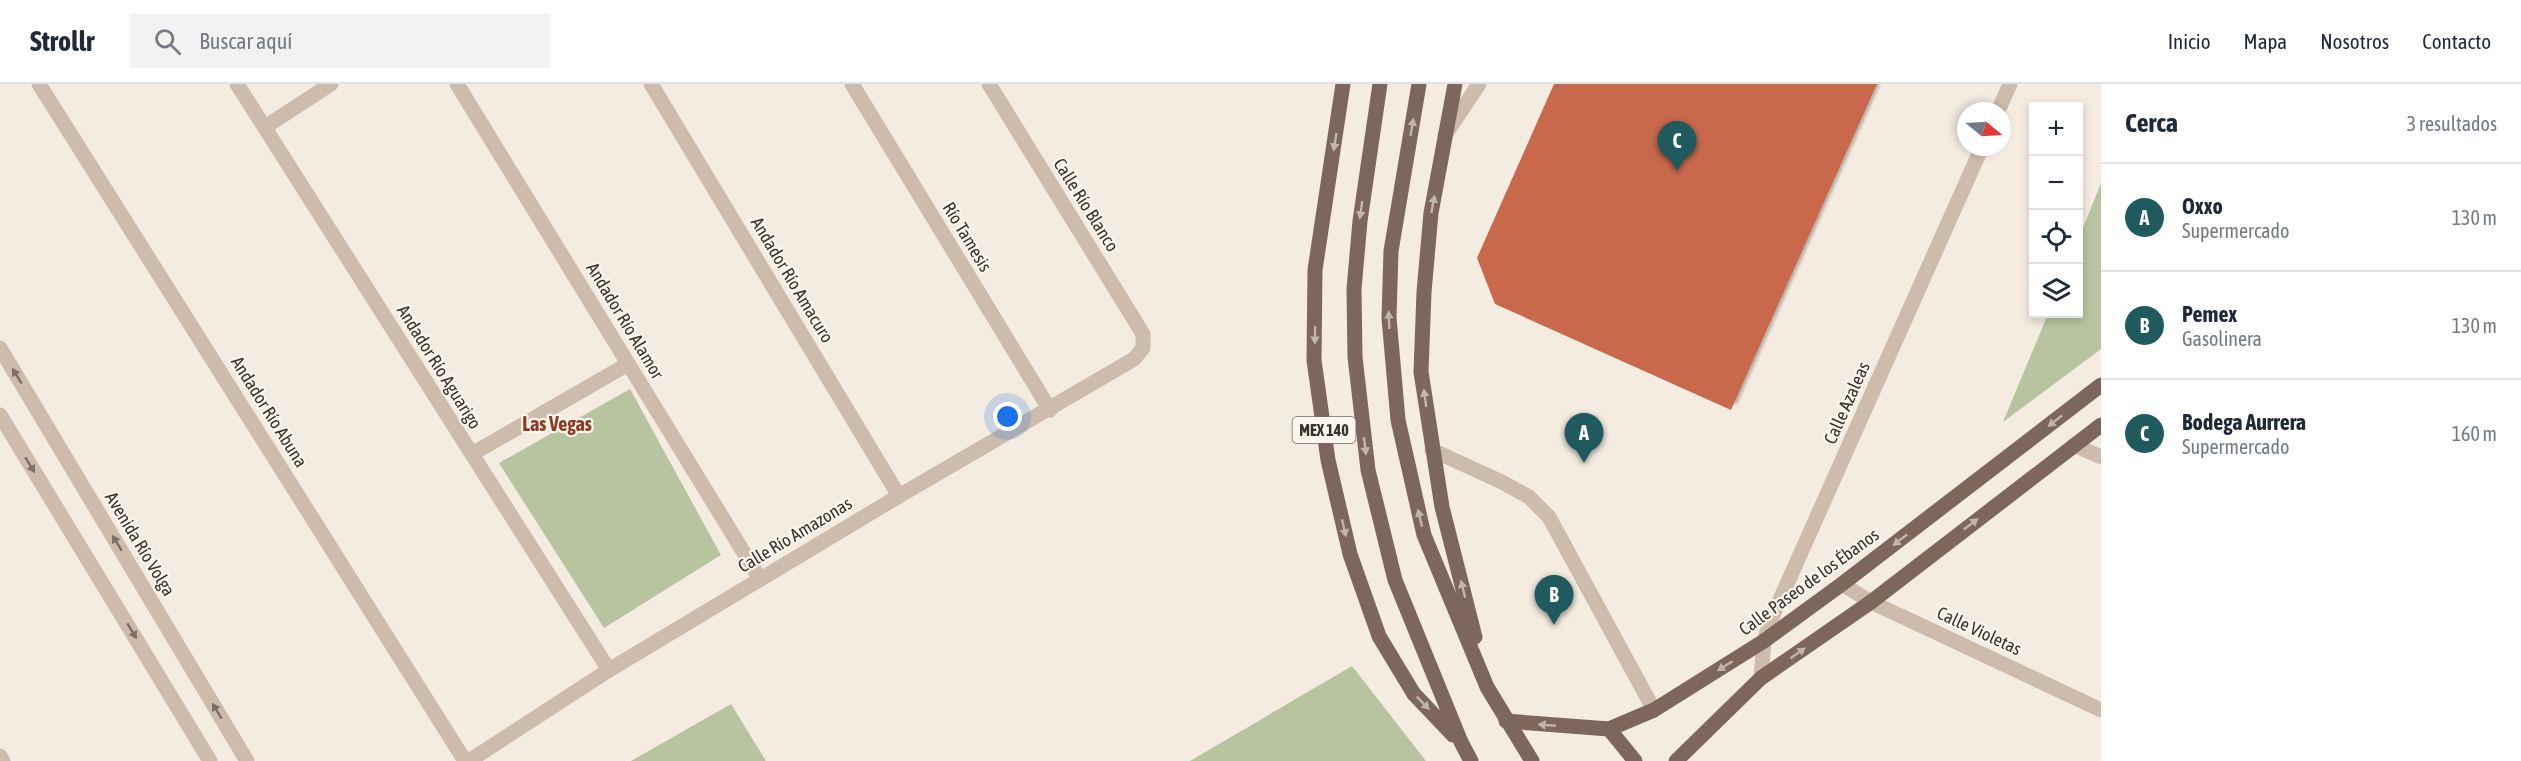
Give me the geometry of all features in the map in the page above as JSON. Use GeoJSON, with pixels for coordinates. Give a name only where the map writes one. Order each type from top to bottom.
{"type":"FeatureCollection","features":[{"type":"Feature","properties":{"kind":"main road","name":"MEX 140"},"geometry":{"type":"LineString","coordinates":[[1344,84],[1315,270],[1314,360],[1328,460],[1350,554],[1379,636],[1414,694],[1461,742]]}},
{"type":"Feature","properties":{"kind":"main road","name":"MEX 140"},"geometry":{"type":"LineString","coordinates":[[1380,84],[1360,221],[1354,290],[1355,357],[1368,470],[1395,580],[1461,742],[1471,761]]}},
{"type":"Feature","properties":{"kind":"main road"},"geometry":{"type":"LineString","coordinates":[[1419,84],[1391,252],[1389,318],[1398,420],[1424,535],[1487,687],[1532,761]]}},
{"type":"Feature","properties":{"kind":"main road"},"geometry":{"type":"LineString","coordinates":[[1455,84],[1431,213],[1424,292],[1421,372],[1442,507],[1487,687]]}},
{"type":"Feature","properties":{"kind":"main road","name":"Calle Paseo de los Ébanos"},"geometry":{"type":"LineString","coordinates":[[1506,721],[1609,729],[1654,710],[1764,641],[2101,385]]}},
{"type":"Feature","properties":{"kind":"main road"},"geometry":{"type":"LineString","coordinates":[[1676,761],[1761,678],[1871,602],[2101,425]]}},
{"type":"Feature","properties":{"kind":"main road"},"geometry":{"type":"LineString","coordinates":[[1609,729],[1635,761]]}},
{"type":"Feature","properties":{"kind":"street","name":"Andador Río Abuna"},"geometry":{"type":"LineString","coordinates":[[39,84],[467,761]]}},
{"type":"Feature","properties":{"kind":"street","name":"Andador Río Aguarigo"},"geometry":{"type":"LineString","coordinates":[[237,84],[609,670]]}},
{"type":"Feature","properties":{"kind":"street"},"geometry":{"type":"LineString","coordinates":[[265,127],[331,84]]}},
{"type":"Feature","properties":{"kind":"street","name":"Andador Río Alamor"},"geometry":{"type":"LineString","coordinates":[[457,84],[760,579]]}},
{"type":"Feature","properties":{"kind":"street","name":"Andador Río Amacuro"},"geometry":{"type":"LineString","coordinates":[[651,84],[899,496]]}},
{"type":"Feature","properties":{"kind":"street","name":"Río Tamesis"},"geometry":{"type":"LineString","coordinates":[[852,84],[1050,410]]}},
{"type":"Feature","properties":{"kind":"street","name":"Calle Río Blanco"},"geometry":{"type":"LineString","coordinates":[[989,84],[1143,334],[1143,348]]}},
{"type":"Feature","properties":{"kind":"street"},"geometry":{"type":"LineString","coordinates":[[1445,135],[1479,84]]}},
{"type":"Feature","properties":{"kind":"street"},"geometry":{"type":"LineString","coordinates":[[2002,102],[2010,84]]}},
{"type":"Feature","properties":{"kind":"street","name":"Calle Azaleas"},"geometry":{"type":"LineString","coordinates":[[1761,678],[1764,641],[1978,156]]}},
{"type":"Feature","properties":{"kind":"street","name":"Avenida Río Volga"},"geometry":{"type":"LineString","coordinates":[[0,348],[247,761]]}},
{"type":"Feature","properties":{"kind":"street","name":"Calle Río Amazonas"},"geometry":{"type":"LineString","coordinates":[[467,761],[609,670],[899,496],[1134,359],[1143,348]]}},
{"type":"Feature","properties":{"kind":"street"},"geometry":{"type":"LineString","coordinates":[[472,454],[628,364]]}},
{"type":"Feature","properties":{"kind":"street"},"geometry":{"type":"LineString","coordinates":[[0,415],[210,761]]}},
{"type":"Feature","properties":{"kind":"street"},"geometry":{"type":"LineString","coordinates":[[2074,445],[2101,457]]}},
{"type":"Feature","properties":{"kind":"street"},"geometry":{"type":"LineString","coordinates":[[1432,450],[1520,492],[1549,517],[1654,710]]}},
{"type":"Feature","properties":{"kind":"street","name":"Calle Violetas"},"geometry":{"type":"LineString","coordinates":[[1842,584],[1871,602],[2101,710]]}},
{"type":"Feature","properties":{"kind":"street"},"geometry":{"type":"LineString","coordinates":[[0,756],[3,761]]}},
{"type":"Feature","properties":{"kind":"green space"},"geometry":{"type":"Polygon","coordinates":[[[2101,183],[2101,349],[2003,422],[2046,318],[2083,318],[2083,228],[2101,183]]]}},
{"type":"Feature","properties":{"kind":"green space"},"geometry":{"type":"Polygon","coordinates":[[[630,389],[721,555],[604,628],[499,463],[630,389]]]}},
{"type":"Feature","properties":{"kind":"green space"},"geometry":{"type":"Polygon","coordinates":[[[1352,666],[1426,761],[1190,761],[1352,666]]]}},
{"type":"Feature","properties":{"kind":"green space"},"geometry":{"type":"Polygon","coordinates":[[[731,704],[766,761],[631,761],[731,704]]]}},
{"type":"Feature","properties":{"kind":"building"},"geometry":{"type":"Polygon","coordinates":[[[1554,84],[1877,84],[1731,410],[1495,304],[1477,258],[1554,84]]]}},
{"type":"Feature","properties":{"kind":"place","name":"Bodega Aurrera"},"geometry":{"type":"Point","coordinates":[1677,171]}},
{"type":"Feature","properties":{"kind":"place","name":"Oxxo"},"geometry":{"type":"Point","coordinates":[1584,463]}},
{"type":"Feature","properties":{"kind":"place","name":"Pemex"},"geometry":{"type":"Point","coordinates":[1554,625]}},
{"type":"Feature","properties":{"kind":"district","name":"Las Vegas"},"geometry":{"type":"Point","coordinates":[557,424]}}]}
